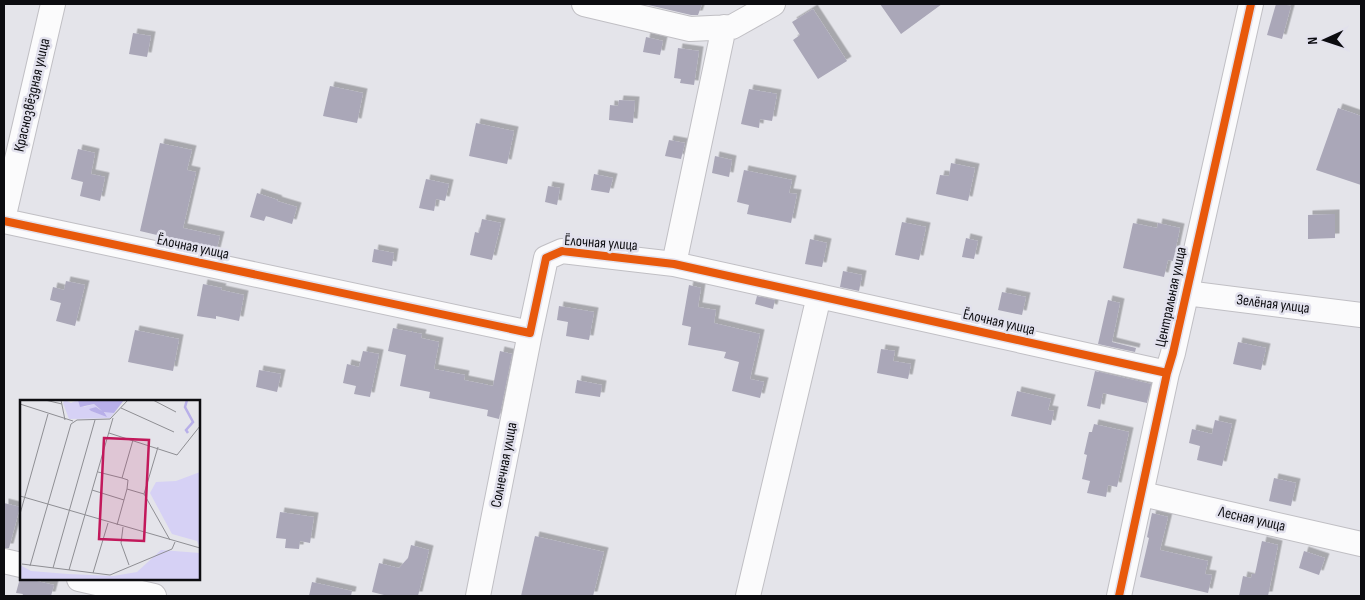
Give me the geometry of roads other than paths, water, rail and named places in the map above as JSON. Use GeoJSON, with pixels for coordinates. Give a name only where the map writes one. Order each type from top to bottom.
{"type":"FeatureCollection","features":[{"type":"Feature","properties":{"kind":"street","name":"Краснозвёздная улица"},"geometry":{"type":"LineString","coordinates":[[4,215],[53,4]]}},
{"type":"Feature","properties":{"kind":"street"},"geometry":{"type":"LineString","coordinates":[[584,4],[690,29],[732,27],[773,4]]}},
{"type":"Feature","properties":{"kind":"street","name":"Центральная улица"},"geometry":{"type":"LineString","coordinates":[[1119,596],[1167,373],[1251,4]]}},
{"type":"Feature","properties":{"kind":"street"},"geometry":{"type":"LineString","coordinates":[[674,264],[724,27]]}},
{"type":"Feature","properties":{"kind":"street","name":"Ёлочная улица"},"geometry":{"type":"LineString","coordinates":[[4,221],[530,333],[546,258],[562,251],[674,264],[1167,373]]}},
{"type":"Feature","properties":{"kind":"street","name":"Зелёная улица"},"geometry":{"type":"LineString","coordinates":[[1186,293],[1361,315]]}},
{"type":"Feature","properties":{"kind":"street"},"geometry":{"type":"LineString","coordinates":[[748,596],[819,296]]}},
{"type":"Feature","properties":{"kind":"street","name":"Солнечная улица"},"geometry":{"type":"LineString","coordinates":[[478,596],[530,333]]}},
{"type":"Feature","properties":{"kind":"street","name":"Лесная улица"},"geometry":{"type":"LineString","coordinates":[[1142,494],[1361,544]]}},
{"type":"Feature","properties":{"kind":"street"},"geometry":{"type":"LineString","coordinates":[[4,561],[20,565]]}},
{"type":"Feature","properties":{"kind":"street"},"geometry":{"type":"LineString","coordinates":[[83,580],[154,596]]}}]}
